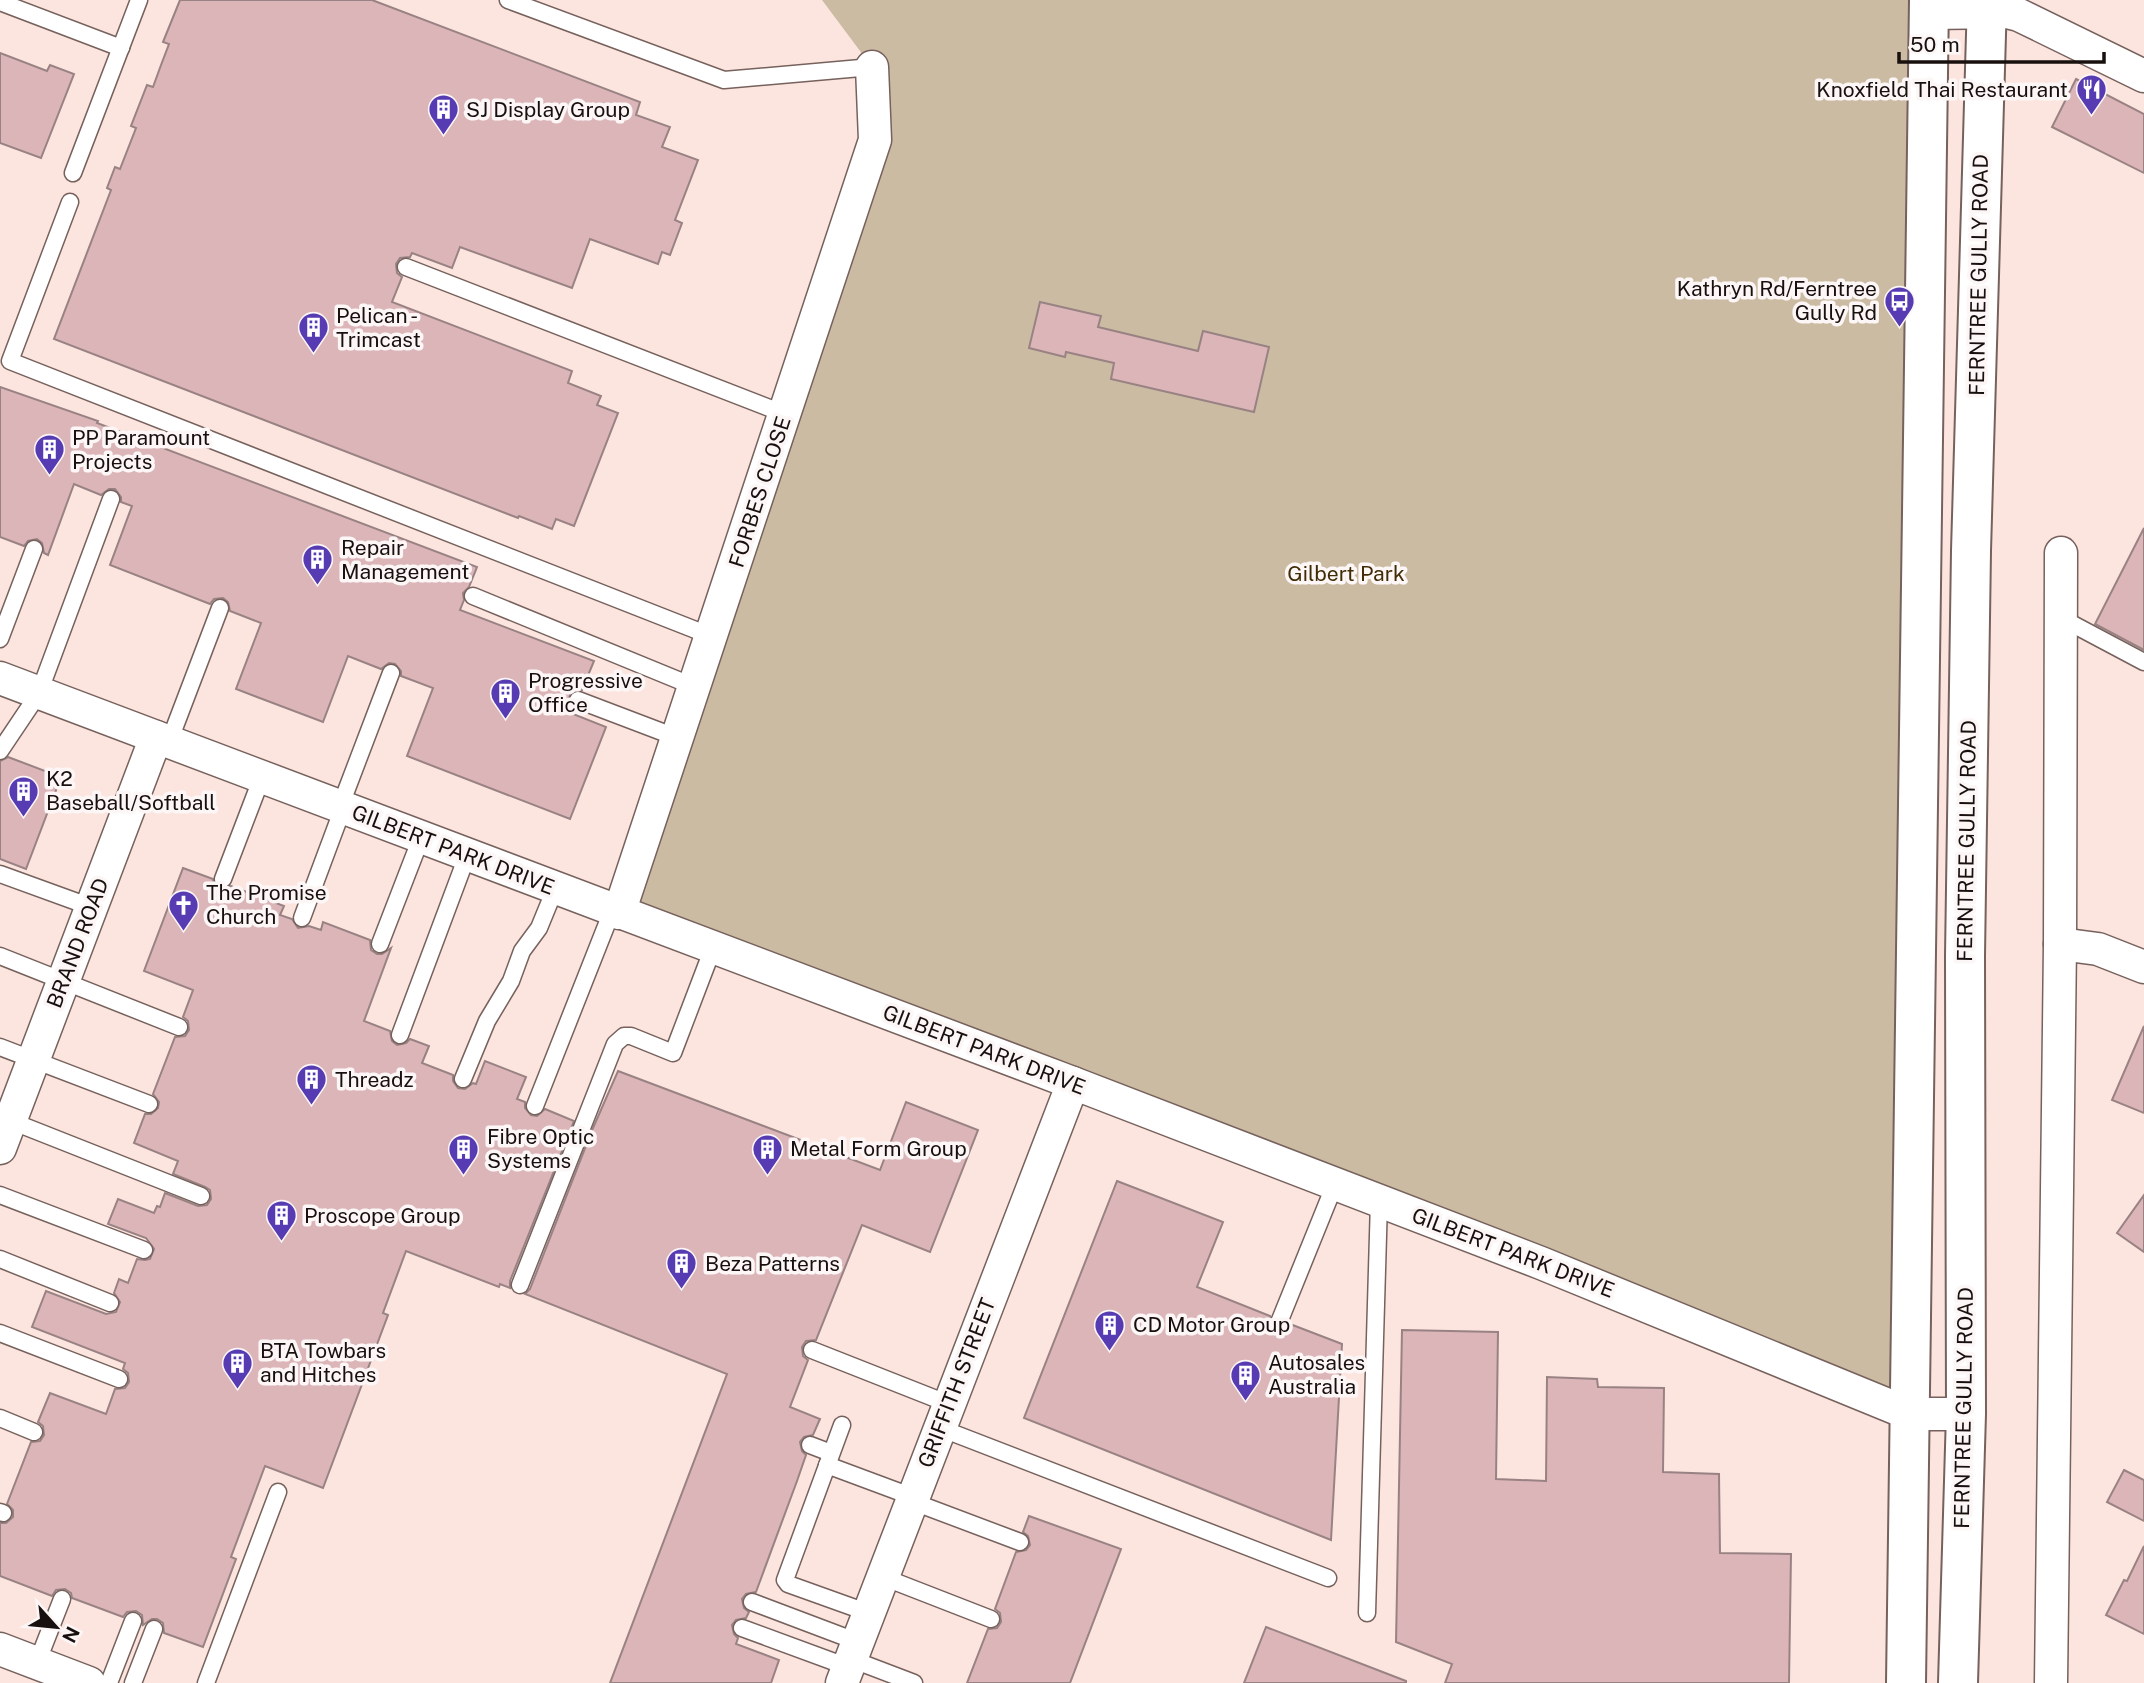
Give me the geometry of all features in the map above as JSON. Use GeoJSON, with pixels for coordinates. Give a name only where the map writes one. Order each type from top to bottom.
{"type":"FeatureCollection","features":[{"type":"Feature","properties":{"kind":"main road"},"geometry":{"type":"LineString","coordinates":[[1906,1683],[1929,6]]}},
{"type":"Feature","properties":{"kind":"main road","name":"FERNTREE GULLY ROAD"},"geometry":{"type":"LineString","coordinates":[[1958,1683],[1966,1414],[1965,956],[1972,536],[1987,6]]}},
{"type":"Feature","properties":{"kind":"main road"},"geometry":{"type":"LineString","coordinates":[[1921,536],[1972,536]]}},
{"type":"Feature","properties":{"kind":"street"},"geometry":{"type":"LineString","coordinates":[[1929,6],[1987,6],[2029,18],[2144,76]]}},
{"type":"Feature","properties":{"kind":"street","name":"FORBES CLOSE"},"geometry":{"type":"LineString","coordinates":[[616,912],[678,738],[875,140],[872,67]]}},
{"type":"Feature","properties":{"kind":"street"},"geometry":{"type":"LineString","coordinates":[[2051,1683],[2062,553]]}},
{"type":"Feature","properties":{"kind":"street","name":"GILBERT PARK DRIVE"},"geometry":{"type":"LineString","coordinates":[[0,678],[1073,1083],[1682,1320],[1910,1414],[1966,1414]]}},
{"type":"Feature","properties":{"kind":"street","name":"BRAND ROAD"},"geometry":{"type":"LineString","coordinates":[[4,1128],[91,907],[163,739]]}},
{"type":"Feature","properties":{"kind":"street"},"geometry":{"type":"LineString","coordinates":[[2060,944],[2098,949],[2144,967]]}},
{"type":"Feature","properties":{"kind":"street","name":"GRIFFITH STREET"},"geometry":{"type":"LineString","coordinates":[[853,1653],[1073,1083]]}},
{"type":"Feature","properties":{"kind":"street"},"geometry":{"type":"LineString","coordinates":[[0,1649],[89,1683]]}},
{"type":"Feature","properties":{"kind":"lane"},"geometry":{"type":"LineString","coordinates":[[73,173],[139,0]]}},
{"type":"Feature","properties":{"kind":"lane"},"geometry":{"type":"LineString","coordinates":[[508,0],[724,80],[872,67]]}},
{"type":"Feature","properties":{"kind":"lane"},"geometry":{"type":"LineString","coordinates":[[0,2],[121,48]]}},
{"type":"Feature","properties":{"kind":"lane"},"geometry":{"type":"LineString","coordinates":[[70,202],[10,361],[712,636]]}},
{"type":"Feature","properties":{"kind":"lane"},"geometry":{"type":"LineString","coordinates":[[406,267],[785,414]]}},
{"type":"Feature","properties":{"kind":"lane"},"geometry":{"type":"LineString","coordinates":[[0,751],[39,693],[111,499]]}},
{"type":"Feature","properties":{"kind":"lane"},"geometry":{"type":"LineString","coordinates":[[0,639],[34,549]]}},
{"type":"Feature","properties":{"kind":"lane"},"geometry":{"type":"LineString","coordinates":[[473,596],[695,687]]}},
{"type":"Feature","properties":{"kind":"lane"},"geometry":{"type":"LineString","coordinates":[[163,739],[220,608]]}},
{"type":"Feature","properties":{"kind":"lane"},"geometry":{"type":"LineString","coordinates":[[2063,619],[2144,662]]}},
{"type":"Feature","properties":{"kind":"lane"},"geometry":{"type":"LineString","coordinates":[[302,918],[391,673]]}},
{"type":"Feature","properties":{"kind":"lane"},"geometry":{"type":"LineString","coordinates":[[578,700],[678,738]]}},
{"type":"Feature","properties":{"kind":"lane"},"geometry":{"type":"LineString","coordinates":[[223,879],[262,777]]}},
{"type":"Feature","properties":{"kind":"lane"},"geometry":{"type":"LineString","coordinates":[[380,944],[421,838]]}},
{"type":"Feature","properties":{"kind":"lane"},"geometry":{"type":"LineString","coordinates":[[400,1035],[467,856]]}},
{"type":"Feature","properties":{"kind":"lane"},"geometry":{"type":"LineString","coordinates":[[0,874],[91,907]]}},
{"type":"Feature","properties":{"kind":"lane"},"geometry":{"type":"LineString","coordinates":[[463,1079],[488,1017],[512,978],[522,951],[540,928],[555,889]]}},
{"type":"Feature","properties":{"kind":"lane"},"geometry":{"type":"LineString","coordinates":[[535,1106],[616,912]]}},
{"type":"Feature","properties":{"kind":"lane"},"geometry":{"type":"LineString","coordinates":[[520,1285],[615,1044],[624,1035],[631,1036],[673,1053],[713,948]]}},
{"type":"Feature","properties":{"kind":"lane"},"geometry":{"type":"LineString","coordinates":[[0,956],[179,1027]]}},
{"type":"Feature","properties":{"kind":"lane"},"geometry":{"type":"LineString","coordinates":[[0,1047],[149,1104]]}},
{"type":"Feature","properties":{"kind":"lane"},"geometry":{"type":"LineString","coordinates":[[4,1128],[201,1196]]}},
{"type":"Feature","properties":{"kind":"lane"},"geometry":{"type":"LineString","coordinates":[[1280,1320],[1335,1184]]}},
{"type":"Feature","properties":{"kind":"lane"},"geometry":{"type":"LineString","coordinates":[[0,1195],[144,1250]]}},
{"type":"Feature","properties":{"kind":"lane"},"geometry":{"type":"LineString","coordinates":[[1367,1613],[1379,1202]]}},
{"type":"Feature","properties":{"kind":"lane"},"geometry":{"type":"LineString","coordinates":[[0,1259],[110,1303]]}},
{"type":"Feature","properties":{"kind":"lane"},"geometry":{"type":"LineString","coordinates":[[0,1333],[119,1379]]}},
{"type":"Feature","properties":{"kind":"lane"},"geometry":{"type":"LineString","coordinates":[[812,1350],[944,1416],[1328,1578]]}},
{"type":"Feature","properties":{"kind":"lane"},"geometry":{"type":"LineString","coordinates":[[0,1418],[34,1432]]}},
{"type":"Feature","properties":{"kind":"lane"},"geometry":{"type":"LineString","coordinates":[[842,1425],[785,1577],[786,1582],[853,1653]]}},
{"type":"Feature","properties":{"kind":"lane"},"geometry":{"type":"LineString","coordinates":[[810,1445],[829,1459],[912,1499],[1020,1542]]}},
{"type":"Feature","properties":{"kind":"lane"},"geometry":{"type":"LineString","coordinates":[[206,1683],[278,1492]]}},
{"type":"Feature","properties":{"kind":"lane"},"geometry":{"type":"LineString","coordinates":[[883,1577],[991,1619]]}},
{"type":"Feature","properties":{"kind":"lane"},"geometry":{"type":"LineString","coordinates":[[37,1663],[62,1599]]}},
{"type":"Feature","properties":{"kind":"lane"},"geometry":{"type":"LineString","coordinates":[[752,1602],[914,1683]]}},
{"type":"Feature","properties":{"kind":"lane"},"geometry":{"type":"LineString","coordinates":[[109,1683],[133,1621]]}},
{"type":"Feature","properties":{"kind":"lane"},"geometry":{"type":"LineString","coordinates":[[742,1628],[853,1653]]}},
{"type":"Feature","properties":{"kind":"lane"},"geometry":{"type":"LineString","coordinates":[[133,1683],[154,1629]]}},
{"type":"Feature","properties":{"kind":"green space","name":"Gilbert Park"},"geometry":{"type":"Polygon","coordinates":[[[822,0],[1929,0],[1910,1414],[619,913],[875,140],[872,67],[822,0]]]}},
{"type":"Feature","properties":{"kind":"building"},"geometry":{"type":"Polygon","coordinates":[[[180,0],[372,0],[640,102],[636,115],[670,127],[662,147],[698,160],[675,220],[682,223],[670,255],[662,252],[658,264],[590,239],[572,288],[460,247],[452,268],[412,253],[410,257],[400,258],[396,264],[397,273],[402,277],[392,302],[572,371],[568,383],[601,396],[597,405],[618,413],[574,526],[556,519],[552,529],[519,516],[518,518],[54,339],[111,190],[107,188],[115,167],[120,169],[136,128],[131,126],[147,85],[153,87],[169,44],[163,42],[180,0]]]}},
{"type":"Feature","properties":{"kind":"building"},"geometry":{"type":"Polygon","coordinates":[[[0,53],[47,71],[50,65],[74,74],[41,158],[0,143],[0,53]]]}},
{"type":"Feature","properties":{"kind":"building"},"geometry":{"type":"Polygon","coordinates":[[[2076,79],[2144,114],[2144,173],[2052,127],[2076,79]]]}},
{"type":"Feature","properties":{"kind":"building"},"geometry":{"type":"Polygon","coordinates":[[[1040,302],[1101,316],[1098,327],[1198,351],[1203,331],[1269,347],[1254,412],[1111,379],[1114,363],[1066,352],[1065,357],[1029,348],[1040,302]]]}},
{"type":"Feature","properties":{"kind":"building"},"geometry":{"type":"Polygon","coordinates":[[[0,387],[98,421],[97,423],[477,567],[469,587],[463,593],[464,600],[460,610],[594,661],[582,690],[571,692],[568,702],[574,710],[573,714],[606,727],[570,819],[407,756],[433,688],[401,676],[401,671],[395,664],[389,663],[381,669],[348,656],[323,722],[236,689],[261,623],[230,611],[228,602],[223,598],[214,599],[210,604],[110,565],[132,506],[121,502],[115,489],[109,489],[101,495],[74,484],[48,555],[44,553],[42,543],[37,539],[28,541],[24,546],[0,537],[0,387]]]}},
{"type":"Feature","properties":{"kind":"building"},"geometry":{"type":"Polygon","coordinates":[[[2144,528],[2144,650],[2095,624],[2144,528]]]}},
{"type":"Feature","properties":{"kind":"building","name":"K2 Baseball/Softball"},"geometry":{"type":"Polygon","coordinates":[[[8,757],[61,777],[26,869],[0,859],[0,761],[8,757]]]}},
{"type":"Feature","properties":{"kind":"building"},"geometry":{"type":"Polygon","coordinates":[[[183,868],[213,879],[214,885],[220,889],[231,886],[284,906],[280,915],[292,919],[298,928],[309,926],[321,930],[323,922],[370,940],[371,950],[377,954],[391,948],[364,1021],[390,1031],[392,1041],[397,1045],[410,1039],[429,1046],[422,1063],[453,1075],[453,1081],[458,1088],[465,1089],[473,1083],[476,1084],[485,1061],[526,1077],[517,1099],[525,1102],[525,1108],[531,1115],[537,1116],[545,1109],[574,1121],[510,1281],[510,1288],[500,1284],[499,1287],[406,1251],[383,1313],[388,1315],[323,1488],[265,1466],[231,1557],[236,1559],[203,1647],[164,1633],[163,1623],[157,1619],[143,1625],[142,1615],[136,1611],[127,1612],[123,1617],[72,1598],[71,1593],[65,1589],[56,1590],[52,1596],[0,1576],[0,1523],[6,1523],[13,1517],[13,1510],[7,1504],[31,1442],[40,1441],[44,1435],[43,1426],[38,1422],[50,1393],[106,1414],[115,1389],[125,1388],[129,1382],[128,1373],[123,1369],[125,1363],[32,1327],[46,1291],[106,1314],[116,1312],[120,1302],[114,1293],[119,1279],[128,1283],[137,1259],[150,1259],[154,1249],[146,1238],[108,1224],[118,1199],[154,1213],[157,1206],[160,1207],[165,1193],[198,1206],[207,1205],[211,1199],[210,1190],[173,1174],[178,1161],[134,1143],[145,1114],[151,1114],[158,1108],[159,1102],[153,1094],[175,1037],[185,1036],[189,1030],[188,1021],[183,1017],[193,990],[144,971],[183,868]]]}},
{"type":"Feature","properties":{"kind":"building"},"geometry":{"type":"Polygon","coordinates":[[[2144,1026],[2144,1113],[2112,1100],[2144,1026]]]}},
{"type":"Feature","properties":{"kind":"building"},"geometry":{"type":"Polygon","coordinates":[[[618,1071],[880,1170],[906,1102],[978,1130],[930,1252],[862,1225],[816,1340],[806,1341],[802,1347],[803,1356],[808,1360],[790,1407],[820,1419],[813,1435],[804,1437],[800,1442],[806,1455],[756,1592],[746,1594],[742,1599],[744,1608],[749,1612],[746,1618],[736,1620],[732,1625],[738,1638],[736,1644],[779,1660],[771,1683],[610,1683],[727,1374],[525,1294],[530,1289],[618,1071]]]}},
{"type":"Feature","properties":{"kind":"building"},"geometry":{"type":"Polygon","coordinates":[[[1117,1181],[1223,1222],[1197,1287],[1270,1316],[1271,1326],[1277,1330],[1286,1329],[1290,1324],[1342,1344],[1331,1540],[1024,1418],[1117,1181]]]}},
{"type":"Feature","properties":{"kind":"building"},"geometry":{"type":"Polygon","coordinates":[[[2144,1195],[2144,1252],[2117,1233],[2144,1195]]]}},
{"type":"Feature","properties":{"kind":"building"},"geometry":{"type":"Polygon","coordinates":[[[1402,1330],[1498,1332],[1496,1479],[1546,1481],[1547,1377],[1597,1379],[1598,1387],[1664,1388],[1663,1472],[1719,1474],[1720,1553],[1791,1554],[1789,1683],[1445,1683],[1452,1664],[1396,1642],[1402,1330]]]}},
{"type":"Feature","properties":{"kind":"building"},"geometry":{"type":"Polygon","coordinates":[[[2124,1470],[2144,1480],[2144,1521],[2107,1502],[2124,1470]]]}},
{"type":"Feature","properties":{"kind":"building"},"geometry":{"type":"Polygon","coordinates":[[[1029,1516],[1121,1549],[1070,1683],[967,1683],[988,1629],[997,1628],[1001,1622],[1000,1613],[995,1609],[1016,1552],[1026,1550],[1030,1545],[1028,1536],[1023,1532],[1029,1516]]]}},
{"type":"Feature","properties":{"kind":"building"},"geometry":{"type":"Polygon","coordinates":[[[2144,1546],[2144,1634],[2106,1615],[2144,1546]]]}},
{"type":"Feature","properties":{"kind":"building"},"geometry":{"type":"Polygon","coordinates":[[[1266,1627],[1406,1681],[1406,1683],[1244,1683],[1266,1627]]]}},
{"type":"Feature","properties":{"kind":"place","name":"Knoxfield Thai Restaurant"},"geometry":{"type":"Point","coordinates":[2091,117]}},
{"type":"Feature","properties":{"kind":"place","name":"SJ Display Group"},"geometry":{"type":"Point","coordinates":[443,137]}},
{"type":"Feature","properties":{"kind":"place","name":"Kathryn Rd/Ferntree Gully Rd"},"geometry":{"type":"Point","coordinates":[1900,328]}},
{"type":"Feature","properties":{"kind":"place","name":"Pelican - Trimcast"},"geometry":{"type":"Point","coordinates":[313,355]}},
{"type":"Feature","properties":{"kind":"place","name":"PP Paramount Projects"},"geometry":{"type":"Point","coordinates":[49,477]}},
{"type":"Feature","properties":{"kind":"place","name":"Repair Management"},"geometry":{"type":"Point","coordinates":[318,587]}},
{"type":"Feature","properties":{"kind":"place","name":"Progressive Office"},"geometry":{"type":"Point","coordinates":[505,720]}},
{"type":"Feature","properties":{"kind":"place","name":"K2 Baseball/Softball"},"geometry":{"type":"Point","coordinates":[23,818]}},
{"type":"Feature","properties":{"kind":"place","name":"The Promise Church"},"geometry":{"type":"Point","coordinates":[183,932]}},
{"type":"Feature","properties":{"kind":"place","name":"Threadz"},"geometry":{"type":"Point","coordinates":[312,1107]}},
{"type":"Feature","properties":{"kind":"place","name":"Fibre Optic Systems"},"geometry":{"type":"Point","coordinates":[464,1176]}},
{"type":"Feature","properties":{"kind":"place","name":"Metal Form Group"},"geometry":{"type":"Point","coordinates":[767,1176]}},
{"type":"Feature","properties":{"kind":"place","name":"Proscope Group"},"geometry":{"type":"Point","coordinates":[281,1243]}},
{"type":"Feature","properties":{"kind":"place","name":"Beza Patterns"},"geometry":{"type":"Point","coordinates":[682,1291]}},
{"type":"Feature","properties":{"kind":"place","name":"CD Motor Group"},"geometry":{"type":"Point","coordinates":[1110,1352]}},
{"type":"Feature","properties":{"kind":"place","name":"BTA Towbars and Hitches"},"geometry":{"type":"Point","coordinates":[237,1390]}},
{"type":"Feature","properties":{"kind":"place","name":"Autosales Australia"},"geometry":{"type":"Point","coordinates":[1245,1402]}}]}
